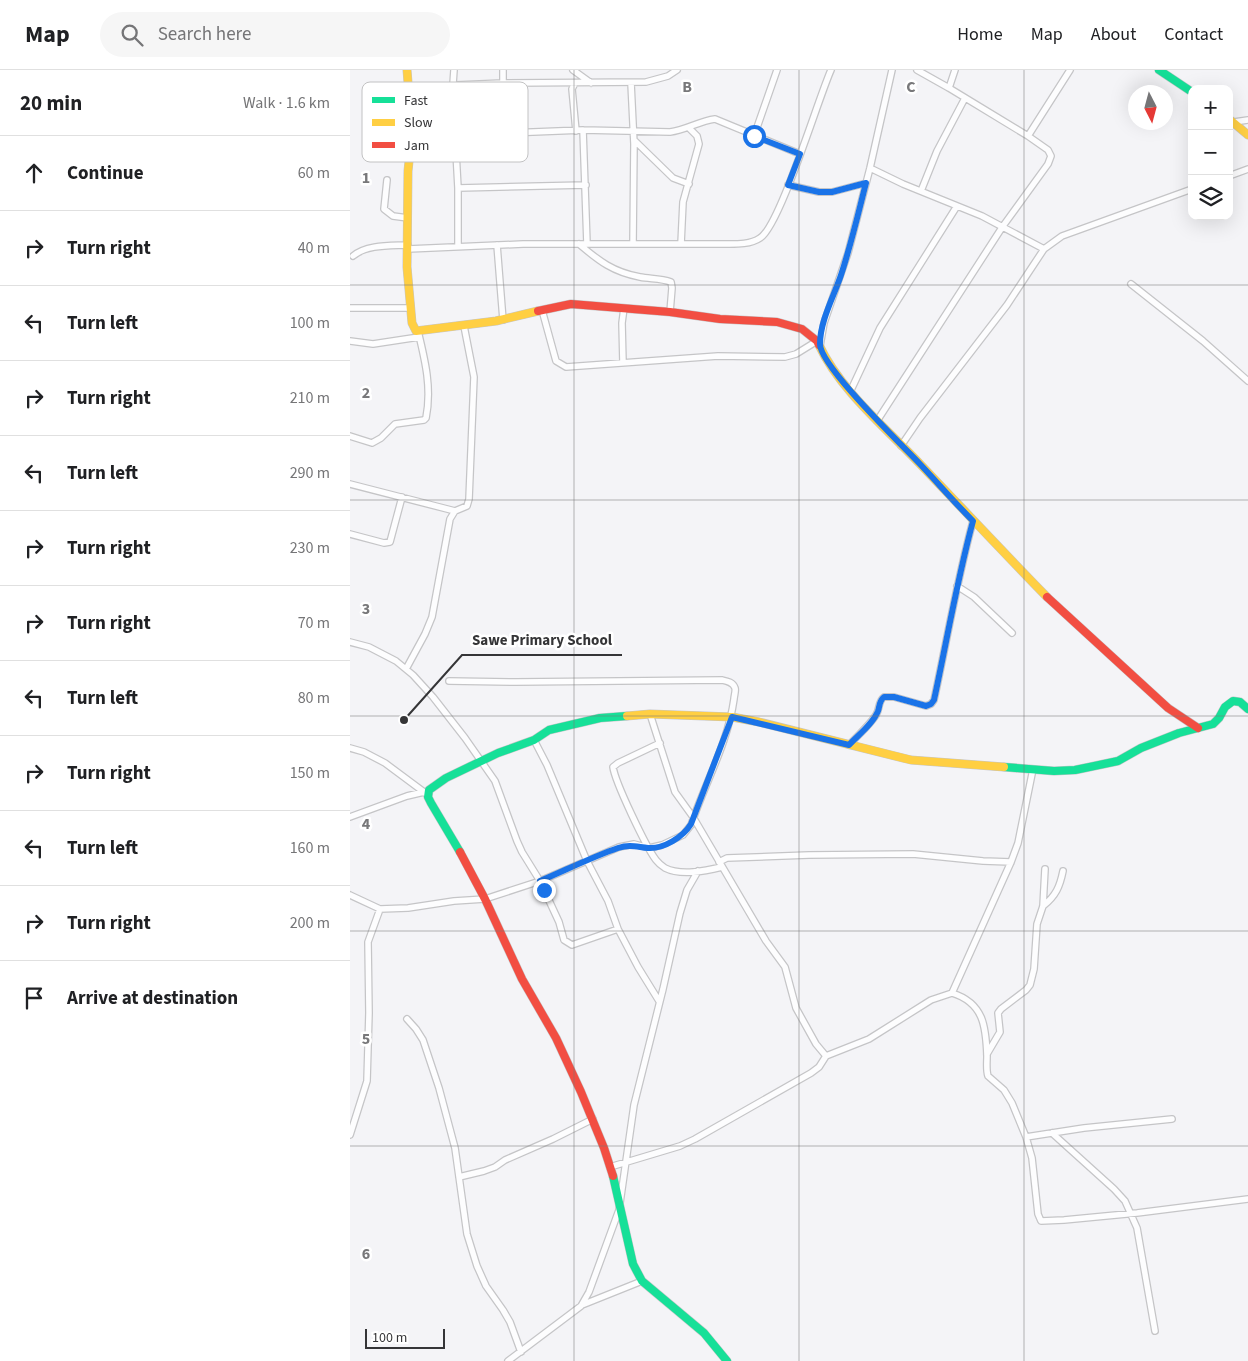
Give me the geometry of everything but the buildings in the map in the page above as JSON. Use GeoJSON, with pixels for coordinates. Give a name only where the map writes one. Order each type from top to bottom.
{"type":"FeatureCollection","features":[{"type":"Feature","properties":{"kind":"street"},"geometry":{"type":"LineString","coordinates":[[503,70],[503,82]]}},
{"type":"Feature","properties":{"kind":"street"},"geometry":{"type":"LineString","coordinates":[[528,82],[631,83],[658,80],[677,70]]}},
{"type":"Feature","properties":{"kind":"street"},"geometry":{"type":"LineString","coordinates":[[754,136],[777,70]]}},
{"type":"Feature","properties":{"kind":"street"},"geometry":{"type":"LineString","coordinates":[[354,256],[363,250],[408,247],[738,243],[760,239],[772,224],[831,70]]}},
{"type":"Feature","properties":{"kind":"street"},"geometry":{"type":"LineString","coordinates":[[542,310],[556,360],[566,367],[718,356],[785,356],[796,354],[818,344],[848,253],[870,168],[892,70]]}},
{"type":"Feature","properties":{"kind":"street"},"geometry":{"type":"LineString","coordinates":[[877,421],[1003,226],[1048,164],[1051,156],[1048,150],[1028,136],[917,70]]}},
{"type":"Feature","properties":{"kind":"street"},"geometry":{"type":"LineString","coordinates":[[949,88],[955,70]]}},
{"type":"Feature","properties":{"kind":"street"},"geometry":{"type":"LineString","coordinates":[[1028,136],[1070,70]]}},
{"type":"Feature","properties":{"kind":"street"},"geometry":{"type":"LineString","coordinates":[[1159,70],[1188,89]]}},
{"type":"Feature","properties":{"kind":"street"},"geometry":{"type":"LineString","coordinates":[[578,71],[591,83]]}},
{"type":"Feature","properties":{"kind":"street"},"geometry":{"type":"LineString","coordinates":[[575,83],[572,89],[580,130],[586,185],[587,244]]}},
{"type":"Feature","properties":{"kind":"street"},"geometry":{"type":"LineString","coordinates":[[631,83],[634,131],[633,244]]}},
{"type":"Feature","properties":{"kind":"street"},"geometry":{"type":"LineString","coordinates":[[921,191],[937,151],[966,98]]}},
{"type":"Feature","properties":{"kind":"street"},"geometry":{"type":"LineString","coordinates":[[528,132],[580,130],[670,132],[715,119],[800,154]]}},
{"type":"Feature","properties":{"kind":"street"},"geometry":{"type":"LineString","coordinates":[[1233,120],[1248,120]]}},
{"type":"Feature","properties":{"kind":"street"},"geometry":{"type":"LineString","coordinates":[[1233,121],[1248,135]]}},
{"type":"Feature","properties":{"kind":"street"},"geometry":{"type":"LineString","coordinates":[[681,244],[682,209],[699,144],[697,136],[689,128]]}},
{"type":"Feature","properties":{"kind":"street"},"geometry":{"type":"LineString","coordinates":[[634,140],[673,178],[689,184]]}},
{"type":"Feature","properties":{"kind":"street"},"geometry":{"type":"LineString","coordinates":[[350,436],[372,442],[381,438],[395,424],[424,420],[426,418],[430,393],[427,368],[419,334],[414,328],[408,267],[408,162]]}},
{"type":"Feature","properties":{"kind":"street"},"geometry":{"type":"LineString","coordinates":[[457,162],[458,246]]}},
{"type":"Feature","properties":{"kind":"street"},"geometry":{"type":"LineString","coordinates":[[870,168],[1003,226],[1044,249]]}},
{"type":"Feature","properties":{"kind":"street"},"geometry":{"type":"LineString","coordinates":[[1232,175],[1248,170]]}},
{"type":"Feature","properties":{"kind":"street"},"geometry":{"type":"LineString","coordinates":[[388,180],[384,209],[393,216],[408,218]]}},
{"type":"Feature","properties":{"kind":"street"},"geometry":{"type":"LineString","coordinates":[[788,185],[819,192],[832,192],[866,183]]}},
{"type":"Feature","properties":{"kind":"street"},"geometry":{"type":"LineString","coordinates":[[458,188],[586,185]]}},
{"type":"Feature","properties":{"kind":"street"},"geometry":{"type":"LineString","coordinates":[[901,446],[920,418],[1007,305],[1044,249],[1062,236],[1188,190]]}},
{"type":"Feature","properties":{"kind":"street"},"geometry":{"type":"LineString","coordinates":[[851,390],[880,328],[957,206]]}},
{"type":"Feature","properties":{"kind":"street"},"geometry":{"type":"LineString","coordinates":[[579,244],[604,265],[618,271],[671,282],[670,312]]}},
{"type":"Feature","properties":{"kind":"street"},"geometry":{"type":"LineString","coordinates":[[497,245],[503,320]]}},
{"type":"Feature","properties":{"kind":"street"},"geometry":{"type":"LineString","coordinates":[[1131,284],[1218,354],[1248,382]]}},
{"type":"Feature","properties":{"kind":"street"},"geometry":{"type":"LineString","coordinates":[[350,341],[373,344],[503,320],[571,304],[670,312],[720,319],[792,324],[812,335],[827,362],[877,421],[1060,610],[1168,708],[1198,728]]}},
{"type":"Feature","properties":{"kind":"street"},"geometry":{"type":"LineString","coordinates":[[350,308],[411,308]]}},
{"type":"Feature","properties":{"kind":"street"},"geometry":{"type":"LineString","coordinates":[[623,363],[622,323],[624,308]]}},
{"type":"Feature","properties":{"kind":"street"},"geometry":{"type":"LineString","coordinates":[[406,669],[426,634],[432,617],[450,519],[455,511],[467,506],[470,495],[474,377],[464,326]]}},
{"type":"Feature","properties":{"kind":"street"},"geometry":{"type":"LineString","coordinates":[[350,484],[455,511]]}},
{"type":"Feature","properties":{"kind":"street"},"geometry":{"type":"LineString","coordinates":[[350,534],[384,543],[390,542],[402,497]]}},
{"type":"Feature","properties":{"kind":"street"},"geometry":{"type":"LineString","coordinates":[[849,745],[874,718],[880,700],[884,697],[894,697],[926,706],[934,700],[957,586],[973,521]]}},
{"type":"Feature","properties":{"kind":"street"},"geometry":{"type":"LineString","coordinates":[[957,586],[974,597],[1012,633]]}},
{"type":"Feature","properties":{"kind":"street"},"geometry":{"type":"LineString","coordinates":[[350,642],[370,647],[396,661],[406,669],[433,697],[495,781],[522,852],[540,881],[559,922],[564,940],[572,945],[618,929]]}},
{"type":"Feature","properties":{"kind":"street"},"geometry":{"type":"LineString","coordinates":[[350,895],[380,909],[408,908],[454,901],[485,899],[540,881],[627,845],[634,844],[650,848],[670,842],[683,835],[694,817],[732,717],[735,688],[732,683],[722,680],[449,681]]}},
{"type":"Feature","properties":{"kind":"street"},"geometry":{"type":"LineString","coordinates":[[350,817],[407,796],[426,794],[439,782],[498,753],[534,740],[549,730],[600,718],[650,714],[732,717],[910,760],[1054,772],[1075,770],[1118,761],[1142,748],[1216,722],[1225,707],[1232,701],[1240,702],[1248,709]]}},
{"type":"Feature","properties":{"kind":"street"},"geometry":{"type":"LineString","coordinates":[[650,714],[675,792],[694,817],[766,941],[785,967],[796,1008],[816,1044],[826,1056]]}},
{"type":"Feature","properties":{"kind":"street"},"geometry":{"type":"LineString","coordinates":[[534,740],[551,774],[587,861],[608,902],[618,929],[638,968],[659,1001]]}},
{"type":"Feature","properties":{"kind":"street"},"geometry":{"type":"LineString","coordinates":[[660,743],[613,766],[625,798],[650,848],[658,863],[667,868],[686,872],[698,871],[720,864],[727,858],[898,854],[1011,862]]}},
{"type":"Feature","properties":{"kind":"street"},"geometry":{"type":"LineString","coordinates":[[350,748],[364,752],[385,763],[426,794],[462,855],[485,899],[509,953],[556,1038],[593,1118],[610,1167],[633,1264],[642,1281],[704,1333],[727,1361]]}},
{"type":"Feature","properties":{"kind":"street"},"geometry":{"type":"LineString","coordinates":[[952,994],[1011,862],[1022,824],[1033,769]]}},
{"type":"Feature","properties":{"kind":"street"},"geometry":{"type":"LineString","coordinates":[[987,1054],[1000,1032],[998,1014],[1001,1009],[1026,990],[1030,984],[1034,969],[1037,924],[1043,906],[1046,868]]}},
{"type":"Feature","properties":{"kind":"street"},"geometry":{"type":"LineString","coordinates":[[581,1306],[589,1292],[619,1210],[634,1105],[680,913],[687,890],[698,871]]}},
{"type":"Feature","properties":{"kind":"street"},"geometry":{"type":"LineString","coordinates":[[1043,906],[1053,898],[1058,890],[1063,871]]}},
{"type":"Feature","properties":{"kind":"street"},"geometry":{"type":"LineString","coordinates":[[350,1135],[366,1080],[369,1013],[368,942],[380,909]]}},
{"type":"Feature","properties":{"kind":"street"},"geometry":{"type":"LineString","coordinates":[[610,1167],[680,1146],[695,1139],[811,1073],[819,1067],[826,1056],[869,1039],[930,1000],[952,994],[978,1008],[982,1017],[988,1076],[1004,1090],[1012,1103],[1026,1137],[1032,1158],[1038,1214],[1041,1221],[1131,1214],[1248,1199]]}},
{"type":"Feature","properties":{"kind":"street"},"geometry":{"type":"LineString","coordinates":[[407,1019],[416,1029],[428,1053],[451,1133],[467,1234],[477,1266],[486,1286],[504,1310],[521,1352]]}},
{"type":"Feature","properties":{"kind":"street"},"geometry":{"type":"LineString","coordinates":[[459,1177],[490,1169],[593,1118]]}},
{"type":"Feature","properties":{"kind":"street"},"geometry":{"type":"LineString","coordinates":[[1026,1137],[1172,1119]]}},
{"type":"Feature","properties":{"kind":"street"},"geometry":{"type":"LineString","coordinates":[[1052,1133],[1125,1201],[1137,1228],[1155,1331]]}},
{"type":"Feature","properties":{"kind":"street"},"geometry":{"type":"LineString","coordinates":[[508,1361],[581,1306],[642,1281]]}},
{"type":"Feature","properties":{"kind":"traffic: fast"},"geometry":{"type":"LineString","coordinates":[[1159,70],[1188,89]]}},
{"type":"Feature","properties":{"kind":"traffic: fast"},"geometry":{"type":"LineString","coordinates":[[1004,767],[1054,771],[1075,770],[1118,761],[1141,748],[1179,733],[1213,724],[1225,707],[1233,701],[1240,702],[1248,709]]}},
{"type":"Feature","properties":{"kind":"traffic: fast"},"geometry":{"type":"LineString","coordinates":[[460,852],[431,803],[428,797],[429,790],[446,778],[498,753],[534,740],[549,730],[600,718],[627,716]]}},
{"type":"Feature","properties":{"kind":"traffic: fast"},"geometry":{"type":"LineString","coordinates":[[613,1176],[633,1264],[642,1281],[704,1333],[727,1361]]}},
{"type":"Feature","properties":{"kind":"traffic: slow"},"geometry":{"type":"LineString","coordinates":[[407,70],[408,82]]}},
{"type":"Feature","properties":{"kind":"traffic: slow"},"geometry":{"type":"LineString","coordinates":[[1233,122],[1248,135]]}},
{"type":"Feature","properties":{"kind":"traffic: slow"},"geometry":{"type":"LineString","coordinates":[[409,162],[407,267],[412,323],[416,331],[496,321],[538,311]]}},
{"type":"Feature","properties":{"kind":"traffic: slow"},"geometry":{"type":"LineString","coordinates":[[819,345],[828,362],[851,393],[1047,597]]}},
{"type":"Feature","properties":{"kind":"traffic: slow"},"geometry":{"type":"LineString","coordinates":[[627,716],[650,714],[732,717],[911,760],[1004,767]]}},
{"type":"Feature","properties":{"kind":"traffic: jam"},"geometry":{"type":"LineString","coordinates":[[538,311],[571,304],[670,312],[720,319],[777,322],[802,329],[817,341],[819,345]]}},
{"type":"Feature","properties":{"kind":"traffic: jam"},"geometry":{"type":"LineString","coordinates":[[1047,597],[1168,708],[1198,728]]}},
{"type":"Feature","properties":{"kind":"traffic: jam"},"geometry":{"type":"LineString","coordinates":[[460,852],[485,899],[522,979],[556,1038],[581,1092],[604,1148],[613,1176]]}},
{"type":"Feature","properties":{"kind":"place","name":"Sawe Primary School"},"geometry":{"type":"Point","coordinates":[404,720]}},
{"type":"Feature","properties":{"kind":"route"},"geometry":{"type":"LineString","coordinates":[[544,890],[540,881],[619,847],[634,844],[650,848],[670,842],[683,835],[691,824],[732,717],[849,745],[874,718],[882,698],[894,697],[926,706],[934,700],[950,629],[961,566],[973,521],[888,433],[836,374],[827,362],[820,346],[824,323],[848,253],[866,183],[832,192],[819,192],[788,185],[800,154],[754,136]]}}]}
